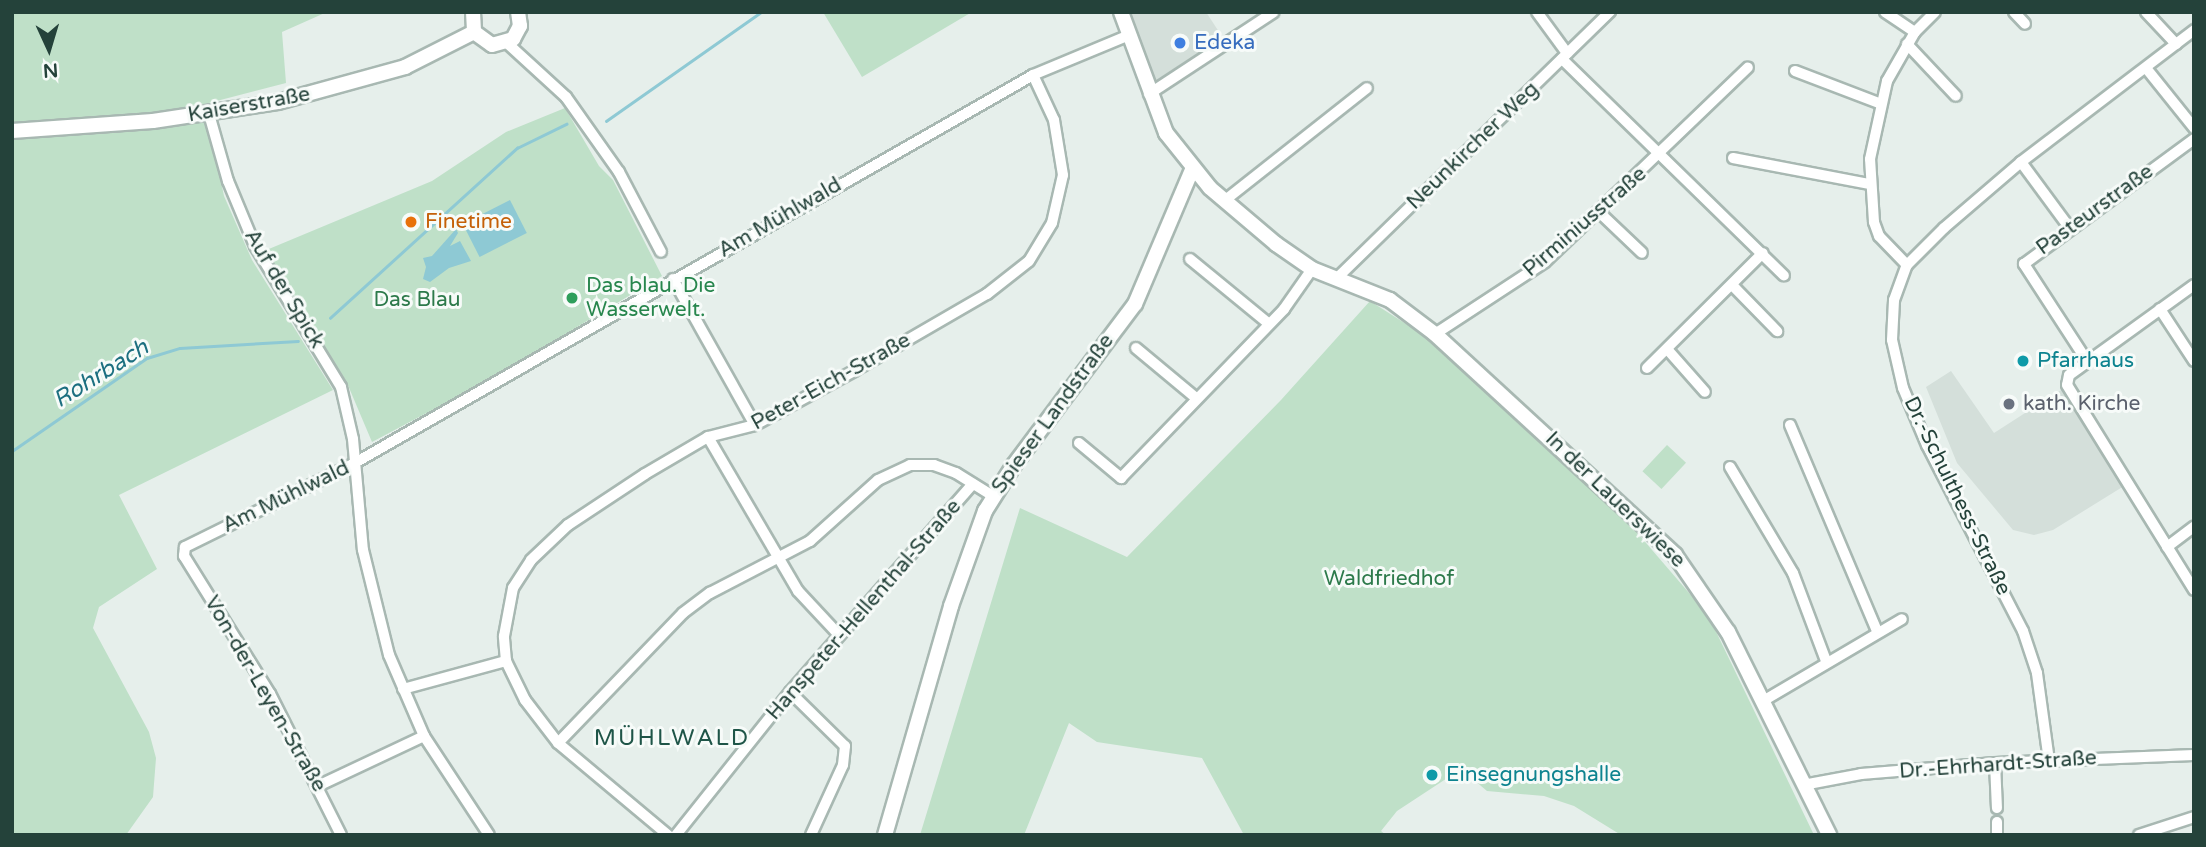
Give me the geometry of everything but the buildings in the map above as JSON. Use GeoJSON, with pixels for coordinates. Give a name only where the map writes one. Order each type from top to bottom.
{"type":"FeatureCollection","features":[{"type":"Feature","properties":{"kind":"street"},"geometry":{"type":"LineString","coordinates":[[473,12],[474,32],[492,45],[507,43],[518,33],[521,13]]}},
{"type":"Feature","properties":{"kind":"street"},"geometry":{"type":"LineString","coordinates":[[1121,12],[1149,94],[1166,133],[1192,170]]}},
{"type":"Feature","properties":{"kind":"street"},"geometry":{"type":"LineString","coordinates":[[1149,94],[1274,12]]}},
{"type":"Feature","properties":{"kind":"street"},"geometry":{"type":"LineString","coordinates":[[1537,12],[1565,56],[1784,276]]}},
{"type":"Feature","properties":{"kind":"street","name":"Neunkircher Weg"},"geometry":{"type":"LineString","coordinates":[[1336,279],[1610,12]]}},
{"type":"Feature","properties":{"kind":"street"},"geometry":{"type":"LineString","coordinates":[[1885,12],[1914,32]]}},
{"type":"Feature","properties":{"kind":"street"},"geometry":{"type":"LineString","coordinates":[[1935,12],[1914,32],[1879,103],[1869,184],[1879,236],[1907,265],[2021,162],[2194,30]]}},
{"type":"Feature","properties":{"kind":"street"},"geometry":{"type":"LineString","coordinates":[[2014,12],[2025,24]]}},
{"type":"Feature","properties":{"kind":"street"},"geometry":{"type":"LineString","coordinates":[[2146,12],[2176,44]]}},
{"type":"Feature","properties":{"kind":"street","name":"Kaiserstraße"},"geometry":{"type":"LineString","coordinates":[[12,131],[209,114],[366,81],[429,57],[474,32]]}},
{"type":"Feature","properties":{"kind":"street","name":"Am Mühlwald"},"geometry":{"type":"LineString","coordinates":[[184,556],[186,547],[352,464],[1033,75],[1129,35]]}},
{"type":"Feature","properties":{"kind":"street"},"geometry":{"type":"LineString","coordinates":[[507,43],[566,97],[619,172],[661,252]]}},
{"type":"Feature","properties":{"kind":"street"},"geometry":{"type":"LineString","coordinates":[[1907,44],[1956,96]]}},
{"type":"Feature","properties":{"kind":"street","name":"Pirminiusstraße"},"geometry":{"type":"LineString","coordinates":[[1435,334],[1545,262],[1662,154],[1748,67]]}},
{"type":"Feature","properties":{"kind":"street"},"geometry":{"type":"LineString","coordinates":[[2146,68],[2194,128]]}},
{"type":"Feature","properties":{"kind":"street"},"geometry":{"type":"LineString","coordinates":[[1795,71],[1879,103]]}},
{"type":"Feature","properties":{"kind":"street","name":"Peter-Eich-Straße"},"geometry":{"type":"LineString","coordinates":[[668,835],[558,743],[525,700],[506,661],[508,604],[531,560],[568,525],[708,437],[755,425],[987,294],[1029,261],[1052,223],[1063,175],[1054,120],[1033,75]]}},
{"type":"Feature","properties":{"kind":"street"},"geometry":{"type":"LineString","coordinates":[[1224,201],[1367,88]]}},
{"type":"Feature","properties":{"kind":"street","name":"Auf der Spick"},"geometry":{"type":"LineString","coordinates":[[209,114],[228,181],[255,246],[341,387],[353,439],[352,464],[371,592],[403,689],[424,736],[489,835]]}},
{"type":"Feature","properties":{"kind":"street","name":"Pasteurstraße"},"geometry":{"type":"LineString","coordinates":[[2087,361],[2024,264],[2069,227],[2194,139]]}},
{"type":"Feature","properties":{"kind":"street"},"geometry":{"type":"LineString","coordinates":[[1733,158],[1869,184]]}},
{"type":"Feature","properties":{"kind":"street"},"geometry":{"type":"LineString","coordinates":[[2021,162],[2069,227]]}},
{"type":"Feature","properties":{"kind":"street","name":"In der Lauerswiese"},"geometry":{"type":"LineString","coordinates":[[1192,170],[1224,201],[1312,269],[1390,300],[1435,334],[1675,555],[1711,601],[1829,835]]}},
{"type":"Feature","properties":{"kind":"street","name":"Spieser Landstraße"},"geometry":{"type":"LineString","coordinates":[[885,835],[955,595],[993,496],[1135,304],[1192,170]]}},
{"type":"Feature","properties":{"kind":"street"},"geometry":{"type":"LineString","coordinates":[[1599,212],[1642,253]]}},
{"type":"Feature","properties":{"kind":"street"},"geometry":{"type":"LineString","coordinates":[[1647,368],[1734,287],[1763,253]]}},
{"type":"Feature","properties":{"kind":"street"},"geometry":{"type":"LineString","coordinates":[[1190,259],[1269,324]]}},
{"type":"Feature","properties":{"kind":"street","name":"Dr.-Schulthess-Straße"},"geometry":{"type":"LineString","coordinates":[[1907,265],[1891,320],[1901,380],[1927,445],[2023,631],[2037,673],[2049,761]]}},
{"type":"Feature","properties":{"kind":"street"},"geometry":{"type":"LineString","coordinates":[[1079,443],[1121,478],[1269,324],[1312,269]]}},
{"type":"Feature","properties":{"kind":"street"},"geometry":{"type":"LineString","coordinates":[[673,279],[755,425]]}},
{"type":"Feature","properties":{"kind":"street"},"geometry":{"type":"LineString","coordinates":[[2194,285],[2087,361],[2067,380],[2071,395],[2194,590]]}},
{"type":"Feature","properties":{"kind":"street"},"geometry":{"type":"LineString","coordinates":[[1734,287],[1777,331]]}},
{"type":"Feature","properties":{"kind":"street"},"geometry":{"type":"LineString","coordinates":[[2160,309],[2194,360]]}},
{"type":"Feature","properties":{"kind":"street"},"geometry":{"type":"LineString","coordinates":[[1136,348],[1196,398]]}},
{"type":"Feature","properties":{"kind":"street"},"geometry":{"type":"LineString","coordinates":[[1667,349],[1705,392]]}},
{"type":"Feature","properties":{"kind":"street"},"geometry":{"type":"LineString","coordinates":[[1790,425],[1877,631]]}},
{"type":"Feature","properties":{"kind":"street"},"geometry":{"type":"LineString","coordinates":[[708,437],[779,560],[808,604],[839,635]]}},
{"type":"Feature","properties":{"kind":"street"},"geometry":{"type":"LineString","coordinates":[[558,743],[682,613],[710,593],[779,560],[826,528],[862,492],[897,470],[934,465],[993,496]]}},
{"type":"Feature","properties":{"kind":"street"},"geometry":{"type":"LineString","coordinates":[[1730,467],[1793,573],[1826,661]]}},
{"type":"Feature","properties":{"kind":"street","name":"Hanspeter-Hellenthal-Straße"},"geometry":{"type":"LineString","coordinates":[[676,835],[790,692],[973,484]]}},
{"type":"Feature","properties":{"kind":"street"},"geometry":{"type":"LineString","coordinates":[[2167,547],[2194,527]]}},
{"type":"Feature","properties":{"kind":"street","name":"Von-der-Leyen-Straße"},"geometry":{"type":"LineString","coordinates":[[184,556],[270,694],[320,785],[341,835]]}},
{"type":"Feature","properties":{"kind":"street"},"geometry":{"type":"LineString","coordinates":[[1763,701],[1826,661],[1902,619]]}},
{"type":"Feature","properties":{"kind":"street"},"geometry":{"type":"LineString","coordinates":[[403,689],[506,661]]}},
{"type":"Feature","properties":{"kind":"street"},"geometry":{"type":"LineString","coordinates":[[790,692],[845,746],[843,765],[811,835]]}},
{"type":"Feature","properties":{"kind":"street"},"geometry":{"type":"LineString","coordinates":[[320,785],[424,736]]}},
{"type":"Feature","properties":{"kind":"street","name":"Dr.-Ehrhardt-Straße"},"geometry":{"type":"LineString","coordinates":[[1803,785],[1861,774],[1995,763],[2194,755]]}},
{"type":"Feature","properties":{"kind":"street"},"geometry":{"type":"LineString","coordinates":[[1995,763],[1997,808]]}},
{"type":"Feature","properties":{"kind":"street"},"geometry":{"type":"LineString","coordinates":[[2139,835],[2194,817]]}},
{"type":"Feature","properties":{"kind":"street"},"geometry":{"type":"LineString","coordinates":[[1997,822],[1997,835]]}},
{"type":"Feature","properties":{"kind":"shaded area"},"geometry":{"type":"Polygon","coordinates":[[[1131,12],[1206,12],[1223,38],[1156,86],[1131,12]]]}},
{"type":"Feature","properties":{"kind":"shaded area"},"geometry":{"type":"Polygon","coordinates":[[[1951,371],[1994,433],[2061,390],[2124,486],[2053,530],[2034,535],[2013,530],[1957,463],[1926,387],[1951,371]]]}},
{"type":"Feature","properties":{"kind":"green space"},"geometry":{"type":"Polygon","coordinates":[[[12,12],[327,12],[282,32],[286,83],[205,104],[224,196],[252,260],[333,390],[119,495],[157,569],[99,607],[93,628],[149,732],[156,758],[153,797],[126,835],[12,835],[12,12]]]}},
{"type":"Feature","properties":{"kind":"green space"},"geometry":{"type":"Polygon","coordinates":[[[823,12],[972,12],[862,77],[823,12]]]}},
{"type":"Feature","properties":{"kind":"green space","name":"Das Blau"},"geometry":{"type":"Polygon","coordinates":[[[565,108],[599,166],[613,180],[662,276],[489,380],[372,442],[347,383],[264,251],[432,181],[506,132],[565,108]]]}},
{"type":"Feature","properties":{"kind":"green space","name":"Waldfriedhof"},"geometry":{"type":"Polygon","coordinates":[[[1370,301],[1425,336],[1469,374],[1634,529],[1708,615],[1814,835],[1621,835],[1574,806],[1544,796],[1487,791],[1461,769],[1397,811],[1381,831],[1386,835],[1244,835],[1202,758],[1097,742],[1069,723],[1024,835],[920,835],[1020,508],[1127,557],[1281,400],[1370,301]]]}},
{"type":"Feature","properties":{"kind":"green space"},"geometry":{"type":"Polygon","coordinates":[[[1667,445],[1686,463],[1661,489],[1642,471],[1667,445]]]}},
{"type":"Feature","properties":{"kind":"water"},"geometry":{"type":"Polygon","coordinates":[[[510,200],[527,233],[480,257],[463,224],[510,200]]]}},
{"type":"Feature","properties":{"kind":"water"},"geometry":{"type":"Polygon","coordinates":[[[456,229],[458,233],[450,246],[460,241],[471,261],[449,268],[430,282],[423,279],[426,267],[423,258],[432,256],[456,229]]]}},
{"type":"Feature","properties":{"kind":"waterway","name":"Rohrbach"},"geometry":{"type":"LineString","coordinates":[[606,121],[761,12]]}},
{"type":"Feature","properties":{"kind":"waterway","name":"Rohrbach"},"geometry":{"type":"LineString","coordinates":[[330,318],[517,148],[566,124]]}},
{"type":"Feature","properties":{"kind":"waterway","name":"Rohrbach"},"geometry":{"type":"LineString","coordinates":[[12,451],[147,358],[180,348],[298,341]]}},
{"type":"Feature","properties":{"kind":"place","name":"Edeka"},"geometry":{"type":"Point","coordinates":[1180,43]}},
{"type":"Feature","properties":{"kind":"place","name":"Finetime"},"geometry":{"type":"Point","coordinates":[411,222]}},
{"type":"Feature","properties":{"kind":"place","name":"Das blau. Die Wasserwelt."},"geometry":{"type":"Point","coordinates":[572,298]}},
{"type":"Feature","properties":{"kind":"place","name":"Pfarrhaus"},"geometry":{"type":"Point","coordinates":[2023,361]}},
{"type":"Feature","properties":{"kind":"place","name":"kath. Kirche"},"geometry":{"type":"Point","coordinates":[2009,404]}},
{"type":"Feature","properties":{"kind":"place","name":"Einsegnungshalle"},"geometry":{"type":"Point","coordinates":[1432,775]}},
{"type":"Feature","properties":{"kind":"district","name":"MÜHLWALD"},"geometry":{"type":"Point","coordinates":[672,738]}}]}
